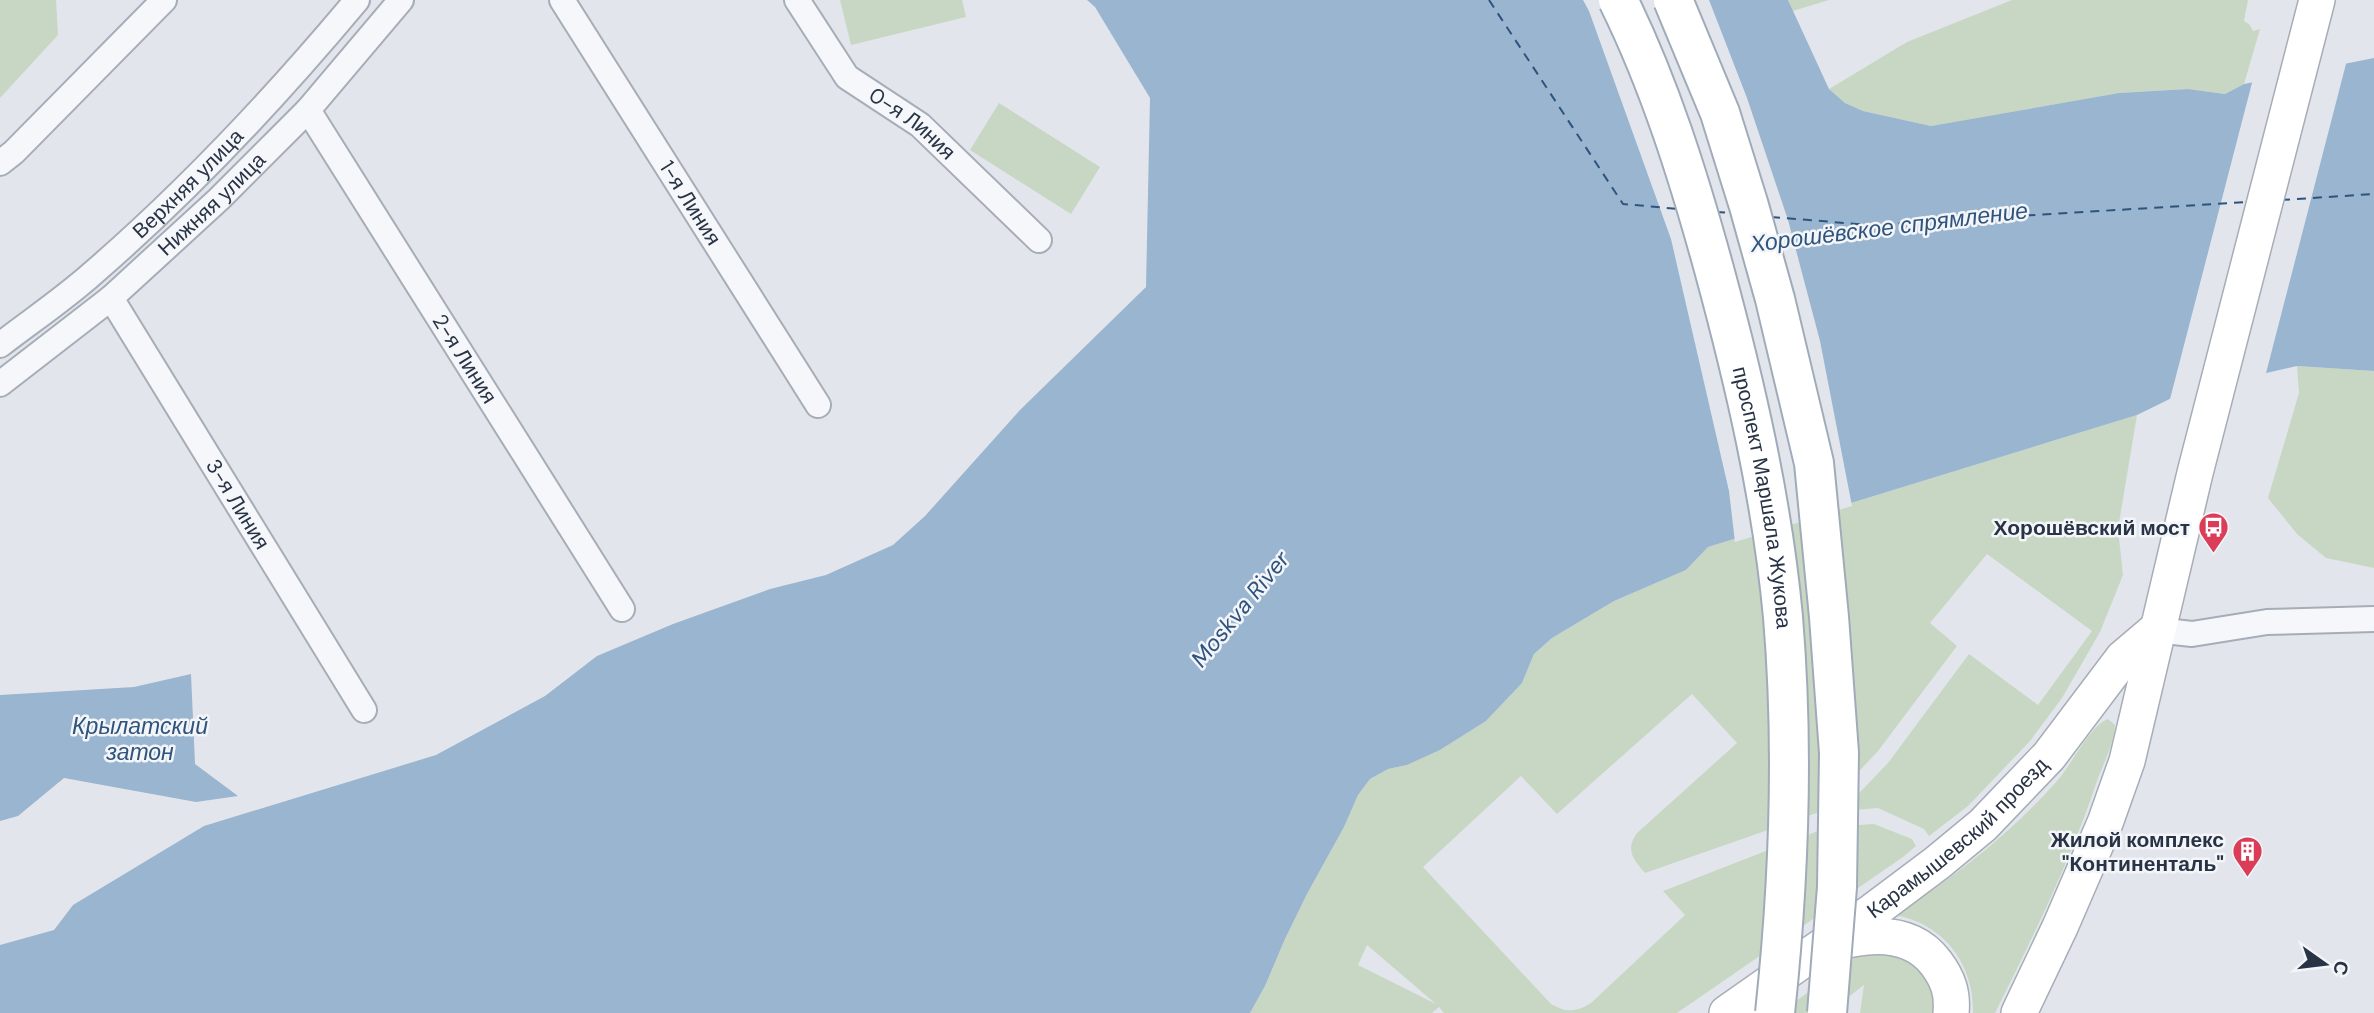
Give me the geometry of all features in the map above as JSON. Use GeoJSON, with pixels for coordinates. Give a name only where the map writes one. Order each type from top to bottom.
{"type":"FeatureCollection","features":[{"type":"Feature","properties":{"kind":"main road","name":"проспект Маршала Жукова"},"geometry":{"type":"LineString","coordinates":[[1618,0],[1667,115],[1696,204],[1722,299],[1762,465],[1783,616],[1789,745],[1785,880],[1746,1010]]}},
{"type":"Feature","properties":{"kind":"main road"},"geometry":{"type":"LineString","coordinates":[[1673,0],[1720,113],[1745,193],[1775,299],[1814,463],[1839,753],[1837,887],[1827,1013]]}},
{"type":"Feature","properties":{"kind":"street"},"geometry":{"type":"LineString","coordinates":[[0,163],[164,0]]}},
{"type":"Feature","properties":{"kind":"street","name":"Верхняя улица"},"geometry":{"type":"LineString","coordinates":[[0,345],[92,274],[194,180],[287,84],[357,0]]}},
{"type":"Feature","properties":{"kind":"street","name":"Нижняя улица"},"geometry":{"type":"LineString","coordinates":[[0,384],[111,298],[219,199],[308,110],[401,0]]}},
{"type":"Feature","properties":{"kind":"street","name":"1-я Линия"},"geometry":{"type":"LineString","coordinates":[[562,0],[818,405]]}},
{"type":"Feature","properties":{"kind":"street","name":"0-я Линия"},"geometry":{"type":"LineString","coordinates":[[797,0],[847,77],[920,125],[1039,240]]}},
{"type":"Feature","properties":{"kind":"street"},"geometry":{"type":"LineString","coordinates":[[2019,1013],[2060,927],[2127,761],[2195,473],[2317,1]]}},
{"type":"Feature","properties":{"kind":"street","name":"2-я Линия"},"geometry":{"type":"LineString","coordinates":[[308,110],[622,609]]}},
{"type":"Feature","properties":{"kind":"street","name":"3-я Линия"},"geometry":{"type":"LineString","coordinates":[[111,298],[364,710]]}},
{"type":"Feature","properties":{"kind":"street"},"geometry":{"type":"LineString","coordinates":[[2156,630],[2192,634],[2267,622],[2374,619]]}},
{"type":"Feature","properties":{"kind":"street","name":"Карамышевский проезд"},"geometry":{"type":"LineString","coordinates":[[1746,1010],[1820,948],[1937,863],[1983,825],[2049,756],[2123,657],[2156,630]]}},
{"type":"Feature","properties":{"kind":"street"},"geometry":{"type":"LineString","coordinates":[[1820,948],[1864,937],[1890,936],[1912,942],[1931,956],[1947,977],[1952,1001],[1951,1013]]}},
{"type":"Feature","properties":{"kind":"green space"},"geometry":{"type":"Polygon","coordinates":[[[0,0],[56,0],[58,35],[0,98],[0,0]]]}},
{"type":"Feature","properties":{"kind":"green space"},"geometry":{"type":"Polygon","coordinates":[[[840,0],[962,0],[966,17],[851,45],[840,0]]]}},
{"type":"Feature","properties":{"kind":"green space"},"geometry":{"type":"Polygon","coordinates":[[[1788,0],[1829,0],[1793,11],[1788,0]]]}},
{"type":"Feature","properties":{"kind":"green space"},"geometry":{"type":"Polygon","coordinates":[[[2012,0],[2248,0],[2244,21],[2253,31],[2260,29],[2244,84],[2225,94],[2188,89],[2119,93],[1931,126],[1863,111],[1845,103],[1829,89],[1907,42],[2012,0]]]}},
{"type":"Feature","properties":{"kind":"green space"},"geometry":{"type":"Polygon","coordinates":[[[999,103],[1100,167],[1071,214],[970,150],[999,103]]]}},
{"type":"Feature","properties":{"kind":"green space"},"geometry":{"type":"Polygon","coordinates":[[[2297,366],[2374,371],[2374,568],[2326,558],[2297,534],[2268,498],[2299,393],[2297,366]]]}},
{"type":"Feature","properties":{"kind":"green space"},"geometry":{"type":"Polygon","coordinates":[[[2137,415],[2118,529],[2123,575],[2100,632],[2062,698],[2030,741],[1968,806],[1929,836],[1924,829],[1878,808],[1842,811],[1888,763],[1969,654],[2038,705],[2092,631],[1987,554],[1930,623],[1957,646],[1878,751],[1822,811],[1645,873],[1631,849],[1637,833],[1737,743],[1692,694],[1557,814],[1521,776],[1423,867],[1551,1004],[1571,1010],[1591,1003],[1685,915],[1663,891],[1828,827],[1874,824],[1912,839],[1916,846],[1903,857],[1677,1013],[1444,1013],[1439,1007],[1432,1013],[1250,1013],[1307,894],[1344,827],[1358,795],[1370,779],[1388,769],[1407,765],[1440,750],[1486,721],[1522,683],[1534,654],[1552,638],[1614,601],[1686,570],[1708,547],[2137,415]],[[1367,945],[1358,965],[1436,1004],[1367,945]]]}},
{"type":"Feature","properties":{"kind":"green space"},"geometry":{"type":"Polygon","coordinates":[[[2108,719],[2115,725],[2110,747],[2050,899],[1995,1013],[1973,1013],[1968,978],[1953,949],[1928,927],[1895,915],[1960,870],[2001,837],[2057,781],[2088,737],[2108,719]]]}},
{"type":"Feature","properties":{"kind":"green space"},"geometry":{"type":"Polygon","coordinates":[[[1889,947],[1924,962],[1940,1013],[1860,1013],[1864,985],[1828,1013],[1780,1013],[1864,951],[1889,947]]]}},
{"type":"Feature","properties":{"kind":"water"},"geometry":{"type":"Polygon","coordinates":[[[1087,0],[1788,0],[1829,89],[1845,103],[1863,111],[1931,126],[2119,93],[2188,89],[2225,94],[2244,84],[2374,58],[2374,371],[2297,366],[2184,392],[2137,415],[1708,547],[1686,570],[1614,601],[1552,638],[1534,654],[1522,683],[1486,721],[1440,750],[1407,765],[1388,769],[1370,779],[1358,795],[1344,827],[1307,894],[1250,1013],[0,1013],[0,945],[54,930],[73,905],[204,826],[436,755],[545,696],[597,656],[673,624],[770,589],[826,575],[893,545],[925,516],[1020,410],[1146,287],[1150,98],[1095,7],[1087,0]]]}},
{"type":"Feature","properties":{"kind":"water","name":"Крылатский затон"},"geometry":{"type":"Polygon","coordinates":[[[191,674],[195,764],[238,796],[196,802],[64,778],[18,816],[0,821],[0,695],[134,687],[191,674]]]}},
{"type":"Feature","properties":{"kind":"pier"},"geometry":{"type":"Polygon","coordinates":[[[1583,0],[1709,0],[1747,98],[1788,220],[1820,341],[1852,506],[1735,542],[1729,491],[1671,239],[1583,0]]]}},
{"type":"Feature","properties":{"kind":"pier","name":"Хорошёвский мост"},"geometry":{"type":"Polygon","coordinates":[[[2347,60],[2265,377],[2185,395],[2169,403],[2253,79],[2347,60]]]}},
{"type":"Feature","properties":{"kind":"ferry route"},"geometry":{"type":"LineString","coordinates":[[1489,0],[1623,204],[1679,209]]}},
{"type":"Feature","properties":{"kind":"ferry route"},"geometry":{"type":"LineString","coordinates":[[2281,200],[2374,194]]}},
{"type":"Feature","properties":{"kind":"ferry route"},"geometry":{"type":"LineString","coordinates":[[1771,217],[1870,225],[2248,202]]}},
{"type":"Feature","properties":{"kind":"ferry route"},"geometry":{"type":"LineString","coordinates":[[1716,212],[1731,213]]}},
{"type":"Feature","properties":{"kind":"place","name":"Хорошёвский мост"},"geometry":{"type":"Point","coordinates":[2213,555]}},
{"type":"Feature","properties":{"kind":"place","name":"Жилой комплекс \"Континенталь\""},"geometry":{"type":"Point","coordinates":[2247,879]}},
{"type":"Feature","properties":{"kind":"water label","name":"Хорошёвское спрямление"},"geometry":{"type":"Point","coordinates":[1889,227]}},
{"type":"Feature","properties":{"kind":"water label","name":"Moskva River"},"geometry":{"type":"Point","coordinates":[1240,609]}}]}
